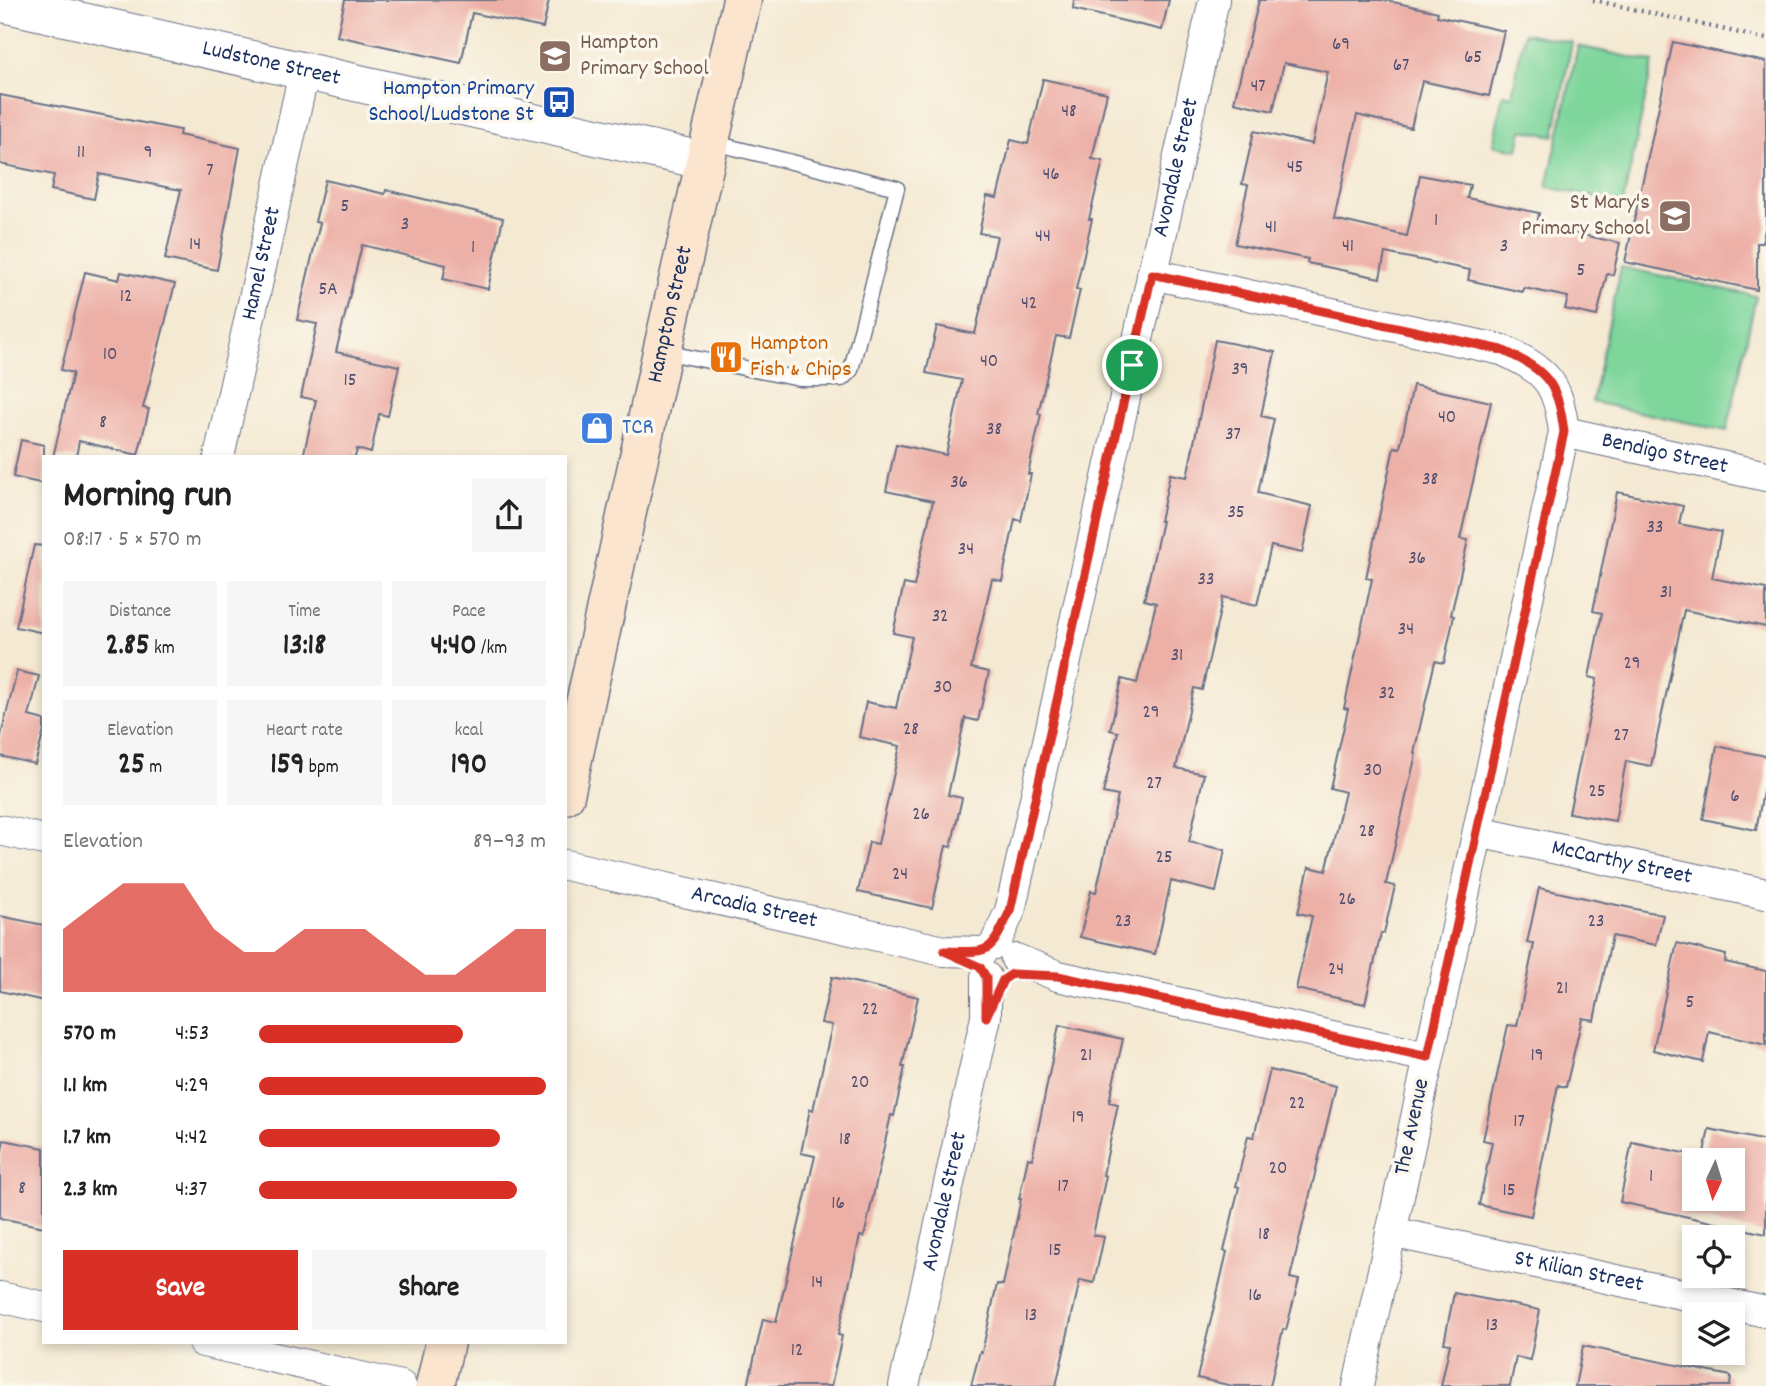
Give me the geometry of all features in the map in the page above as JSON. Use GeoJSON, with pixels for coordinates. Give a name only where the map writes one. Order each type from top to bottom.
{"type":"FeatureCollection","features":[{"type":"Feature","properties":{"kind":"main road","name":"Hampton Street"},"geometry":{"type":"LineString","coordinates":[[567,786],[742,0]]}},
{"type":"Feature","properties":{"kind":"main road"},"geometry":{"type":"LineString","coordinates":[[435,1386],[444,1344]]}},
{"type":"Feature","properties":{"kind":"street","name":"Avondale Street"},"geometry":{"type":"LineString","coordinates":[[904,1386],[1214,0]]}},
{"type":"Feature","properties":{"kind":"street","name":"Ludstone Street"},"geometry":{"type":"LineString","coordinates":[[0,3],[304,72],[708,151]]}},
{"type":"Feature","properties":{"kind":"street","name":"Hamel Street"},"geometry":{"type":"LineString","coordinates":[[219,455],[304,72]]}},
{"type":"Feature","properties":{"kind":"street","name":"The Avenue"},"geometry":{"type":"LineString","coordinates":[[1152,274],[1502,350],[1527,362],[1546,377],[1560,401],[1564,432],[1358,1386]]}},
{"type":"Feature","properties":{"kind":"street","name":"Bendigo Street"},"geometry":{"type":"LineString","coordinates":[[1564,432],[1766,475]]}},
{"type":"Feature","properties":{"kind":"street"},"geometry":{"type":"LineString","coordinates":[[0,830],[42,840]]}},
{"type":"Feature","properties":{"kind":"street","name":"McCarthy Street"},"geometry":{"type":"LineString","coordinates":[[1478,832],[1766,894]]}},
{"type":"Feature","properties":{"kind":"street","name":"Arcadia Street"},"geometry":{"type":"LineString","coordinates":[[567,865],[1428,1057]]}},
{"type":"Feature","properties":{"kind":"street","name":"St Kilian Street"},"geometry":{"type":"LineString","coordinates":[[1391,1232],[1766,1312]]}},
{"type":"Feature","properties":{"kind":"street"},"geometry":{"type":"LineString","coordinates":[[0,1297],[42,1307]]}},
{"type":"Feature","properties":{"kind":"street"},"geometry":{"type":"LineString","coordinates":[[213,1344],[401,1386]]}},
{"type":"Feature","properties":{"kind":"lane"},"geometry":{"type":"LineString","coordinates":[[662,352],[800,379],[842,379],[851,370],[897,188],[708,151]]}},
{"type":"Feature","properties":{"kind":"path"},"geometry":{"type":"LineString","coordinates":[[1592,0],[1766,39]]}},
{"type":"Feature","properties":{"kind":"green space"},"geometry":{"type":"Polygon","coordinates":[[[1524,33],[1572,42],[1554,136],[1522,130],[1518,150],[1493,145],[1503,94],[1512,96],[1524,33]]]}},
{"type":"Feature","properties":{"kind":"green space"},"geometry":{"type":"Polygon","coordinates":[[[1578,46],[1653,62],[1623,203],[1547,187],[1578,46]]]}},
{"type":"Feature","properties":{"kind":"green space"},"geometry":{"type":"Polygon","coordinates":[[[1621,267],[1756,296],[1727,431],[1592,402],[1621,267]]]}},
{"type":"Feature","properties":{"kind":"building"},"geometry":{"type":"Polygon","coordinates":[[[345,0],[549,0],[543,28],[472,13],[461,63],[337,36],[345,0]]]}},
{"type":"Feature","properties":{"kind":"building"},"geometry":{"type":"Polygon","coordinates":[[[1074,0],[1169,0],[1162,30],[1073,9],[1074,0]]]}},
{"type":"Feature","properties":{"kind":"building"},"geometry":{"type":"Polygon","coordinates":[[[1259,0],[1384,0],[1438,12],[1437,16],[1504,31],[1489,96],[1422,81],[1411,128],[1357,115],[1334,219],[1407,236],[1420,175],[1470,185],[1467,198],[1539,213],[1537,225],[1620,243],[1613,275],[1607,274],[1597,316],[1565,309],[1568,297],[1524,288],[1523,292],[1468,280],[1470,270],[1385,253],[1380,278],[1235,244],[1248,185],[1242,184],[1254,131],[1312,144],[1328,72],[1284,63],[1273,111],[1234,102],[1259,0]]]}},
{"type":"Feature","properties":{"kind":"building"},"geometry":{"type":"Polygon","coordinates":[[[1673,42],[1766,62],[1766,225],[1762,243],[1757,243],[1757,290],[1625,262],[1673,42]]]}},
{"type":"Feature","properties":{"kind":"building"},"geometry":{"type":"Polygon","coordinates":[[[1043,79],[1107,93],[1092,159],[1103,161],[1089,219],[1092,219],[1076,289],[1080,290],[1069,338],[1056,336],[1038,414],[1041,414],[1021,521],[1015,519],[1002,581],[992,579],[971,668],[989,672],[978,721],[965,718],[948,795],[962,798],[951,847],[946,846],[932,908],[858,892],[869,842],[878,844],[900,746],[859,737],[866,702],[896,708],[912,637],[893,633],[904,584],[914,586],[933,501],[886,491],[896,444],[946,455],[962,380],[926,373],[937,326],[975,334],[997,236],[979,233],[987,196],[997,198],[1011,140],[1028,144],[1043,79]]]}},
{"type":"Feature","properties":{"kind":"building"},"geometry":{"type":"Polygon","coordinates":[[[0,95],[180,130],[179,135],[240,148],[217,270],[165,259],[181,190],[99,174],[94,199],[51,190],[54,175],[0,164],[0,95]]]}},
{"type":"Feature","properties":{"kind":"building"},"geometry":{"type":"Polygon","coordinates":[[[325,180],[385,194],[386,190],[503,218],[488,289],[443,279],[446,265],[362,245],[336,352],[399,366],[388,416],[379,414],[371,453],[357,449],[356,455],[303,455],[316,400],[301,397],[317,324],[297,320],[320,223],[315,222],[325,180]]]}},
{"type":"Feature","properties":{"kind":"building"},"geometry":{"type":"Polygon","coordinates":[[[85,272],[119,280],[121,272],[175,284],[143,408],[149,409],[138,455],[79,441],[76,455],[53,455],[73,373],[61,370],[85,272]]]}},
{"type":"Feature","properties":{"kind":"building"},"geometry":{"type":"Polygon","coordinates":[[[1215,340],[1275,352],[1261,416],[1274,419],[1258,493],[1312,506],[1302,553],[1271,546],[1257,605],[1223,597],[1202,690],[1194,688],[1176,768],[1204,774],[1189,842],[1225,850],[1216,892],[1171,881],[1155,954],[1080,937],[1091,891],[1096,892],[1118,796],[1103,793],[1118,732],[1110,730],[1122,679],[1137,683],[1156,603],[1144,600],[1170,474],[1187,477],[1215,340]]]}},
{"type":"Feature","properties":{"kind":"building"},"geometry":{"type":"Polygon","coordinates":[[[1413,385],[1491,402],[1460,539],[1468,540],[1451,615],[1454,616],[1444,663],[1435,661],[1386,884],[1395,886],[1365,1004],[1296,989],[1312,916],[1298,913],[1309,867],[1326,871],[1345,792],[1330,788],[1372,579],[1366,578],[1394,447],[1400,448],[1413,385]]]}},
{"type":"Feature","properties":{"kind":"building"},"geometry":{"type":"Polygon","coordinates":[[[21,440],[44,445],[42,484],[13,477],[21,440]]]}},
{"type":"Feature","properties":{"kind":"building"},"geometry":{"type":"Polygon","coordinates":[[[1617,492],[1683,506],[1679,524],[1721,532],[1712,578],[1766,589],[1766,627],[1684,610],[1651,766],[1626,761],[1615,821],[1569,813],[1597,679],[1589,677],[1602,613],[1593,611],[1617,492]]]}},
{"type":"Feature","properties":{"kind":"building"},"geometry":{"type":"Polygon","coordinates":[[[34,545],[42,546],[42,633],[16,627],[34,545]]]}},
{"type":"Feature","properties":{"kind":"building"},"geometry":{"type":"Polygon","coordinates":[[[17,671],[39,676],[29,716],[42,719],[42,738],[35,764],[0,756],[0,739],[17,671]]]}},
{"type":"Feature","properties":{"kind":"building"},"geometry":{"type":"Polygon","coordinates":[[[1717,746],[1766,756],[1766,776],[1756,830],[1703,819],[1717,746]]]}},
{"type":"Feature","properties":{"kind":"building"},"geometry":{"type":"Polygon","coordinates":[[[1539,888],[1663,915],[1656,945],[1612,936],[1594,1020],[1582,1018],[1566,1087],[1558,1085],[1531,1216],[1479,1205],[1492,1142],[1483,1140],[1508,1025],[1517,1026],[1534,944],[1527,943],[1539,888]]]}},
{"type":"Feature","properties":{"kind":"building"},"geometry":{"type":"Polygon","coordinates":[[[0,916],[42,925],[42,1001],[0,991],[0,916]]]}},
{"type":"Feature","properties":{"kind":"building"},"geometry":{"type":"Polygon","coordinates":[[[1677,943],[1726,955],[1725,962],[1766,971],[1766,1045],[1709,1032],[1703,1062],[1653,1050],[1677,943]]]}},
{"type":"Feature","properties":{"kind":"building"},"geometry":{"type":"Polygon","coordinates":[[[832,977],[918,997],[902,1067],[905,1067],[894,1116],[891,1115],[864,1237],[860,1236],[838,1335],[842,1336],[831,1386],[748,1386],[763,1319],[776,1322],[815,1156],[801,1153],[832,1025],[821,1023],[832,977]]]}},
{"type":"Feature","properties":{"kind":"building"},"geometry":{"type":"Polygon","coordinates":[[[1059,1025],[1123,1039],[1109,1102],[1118,1104],[1093,1235],[1104,1237],[1094,1283],[1080,1280],[1056,1386],[971,1386],[980,1351],[982,1352],[997,1284],[1003,1285],[1019,1199],[1028,1158],[1032,1159],[1059,1025]]]}},
{"type":"Feature","properties":{"kind":"building"},"geometry":{"type":"Polygon","coordinates":[[[1270,1070],[1336,1086],[1290,1278],[1299,1280],[1286,1330],[1283,1329],[1270,1386],[1233,1386],[1197,1378],[1227,1252],[1224,1251],[1239,1187],[1236,1186],[1248,1136],[1254,1137],[1270,1070]]]}},
{"type":"Feature","properties":{"kind":"building"},"geometry":{"type":"Polygon","coordinates":[[[1709,1129],[1766,1141],[1766,1234],[1745,1229],[1745,1225],[1725,1225],[1620,1202],[1632,1142],[1682,1153],[1682,1211],[1745,1211],[1745,1148],[1705,1148],[1709,1129]]]}},
{"type":"Feature","properties":{"kind":"building"},"geometry":{"type":"Polygon","coordinates":[[[4,1140],[42,1148],[42,1227],[0,1218],[0,1160],[4,1140]]]}},
{"type":"Feature","properties":{"kind":"building"},"geometry":{"type":"Polygon","coordinates":[[[1454,1293],[1540,1310],[1530,1360],[1516,1357],[1510,1386],[1441,1386],[1450,1344],[1444,1343],[1454,1293]]]}},
{"type":"Feature","properties":{"kind":"building"},"geometry":{"type":"Polygon","coordinates":[[[1583,1346],[1731,1376],[1730,1386],[1575,1386],[1583,1346]]]}},
{"type":"Feature","properties":{"kind":"place","name":"Hampton Primary School"},"geometry":{"type":"Point","coordinates":[555,56]}},
{"type":"Feature","properties":{"kind":"place","name":"Hampton Primary School/Ludstone St"},"geometry":{"type":"Point","coordinates":[559,102]}},
{"type":"Feature","properties":{"kind":"place","name":"St Mary's Primary School"},"geometry":{"type":"Point","coordinates":[1675,216]}},
{"type":"Feature","properties":{"kind":"place","name":"Hampton Fish & Chips"},"geometry":{"type":"Point","coordinates":[726,357]}},
{"type":"Feature","properties":{"kind":"place","name":"TCR"},"geometry":{"type":"Point","coordinates":[597,428]}},
{"type":"Feature","properties":{"kind":"route"},"geometry":{"type":"LineString","coordinates":[[1152,274],[1502,350],[1527,362],[1546,377],[1560,401],[1564,432],[1428,1057],[1058,976],[1012,974],[1003,980],[986,1017],[986,977],[980,967],[944,951],[982,952],[995,944],[1010,911],[1132,365],[1152,274]]}}]}
